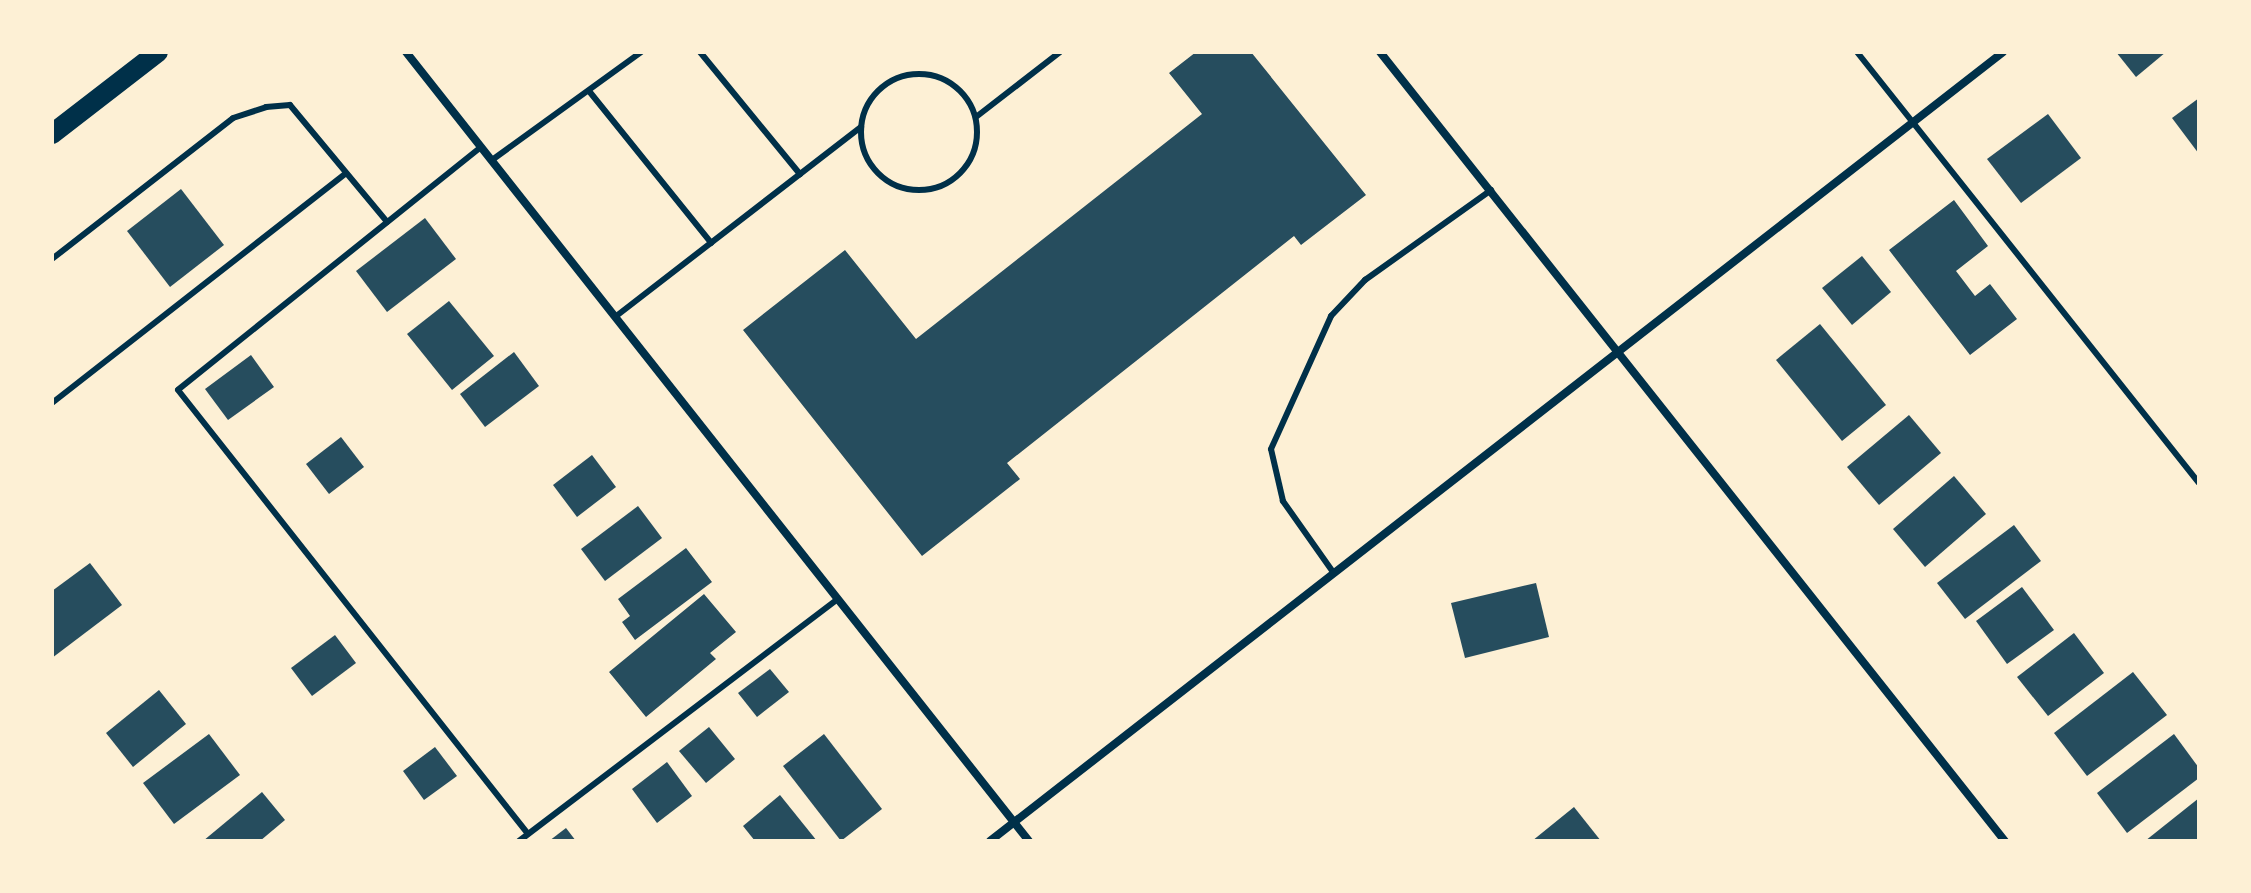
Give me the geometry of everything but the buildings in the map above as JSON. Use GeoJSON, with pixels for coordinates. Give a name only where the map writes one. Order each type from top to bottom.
{"type":"FeatureCollection","features":[{"type":"Feature","properties":{"kind":"main road"},"geometry":{"type":"LineString","coordinates":[[52,134],[158,52]]}},
{"type":"Feature","properties":{"kind":"street"},"geometry":{"type":"LineString","coordinates":[[406,52],[1029,841]]}},
{"type":"Feature","properties":{"kind":"street"},"geometry":{"type":"LineString","coordinates":[[1380,52],[2005,841]]}},
{"type":"Feature","properties":{"kind":"street"},"geometry":{"type":"LineString","coordinates":[[990,841],[2003,52]]}},
{"type":"Feature","properties":{"kind":"lane"},"geometry":{"type":"LineString","coordinates":[[492,160],[641,52]]}},
{"type":"Feature","properties":{"kind":"lane"},"geometry":{"type":"LineString","coordinates":[[700,52],[800,174]]}},
{"type":"Feature","properties":{"kind":"lane"},"geometry":{"type":"LineString","coordinates":[[976,117],[1060,52]]}},
{"type":"Feature","properties":{"kind":"lane"},"geometry":{"type":"LineString","coordinates":[[1857,52],[2199,483]]}},
{"type":"Feature","properties":{"kind":"lane"},"geometry":{"type":"LineString","coordinates":[[615,317],[861,127],[876,93],[908,74],[946,80],[961,92],[976,117],[975,145],[967,163],[955,177],[919,190],[900,187],[870,164],[861,127]]}},
{"type":"Feature","properties":{"kind":"lane"},"geometry":{"type":"LineString","coordinates":[[589,91],[711,243]]}},
{"type":"Feature","properties":{"kind":"lane"},"geometry":{"type":"LineString","coordinates":[[52,259],[233,118],[266,107],[290,105],[387,222]]}},
{"type":"Feature","properties":{"kind":"lane"},"geometry":{"type":"LineString","coordinates":[[481,147],[178,390],[528,834]]}},
{"type":"Feature","properties":{"kind":"lane"},"geometry":{"type":"LineString","coordinates":[[52,403],[345,174]]}},
{"type":"Feature","properties":{"kind":"lane"},"geometry":{"type":"LineString","coordinates":[[1333,572],[1283,501],[1271,449],[1331,316],[1365,280],[1491,190]]}},
{"type":"Feature","properties":{"kind":"lane"},"geometry":{"type":"LineString","coordinates":[[519,841],[838,599]]}}]}
